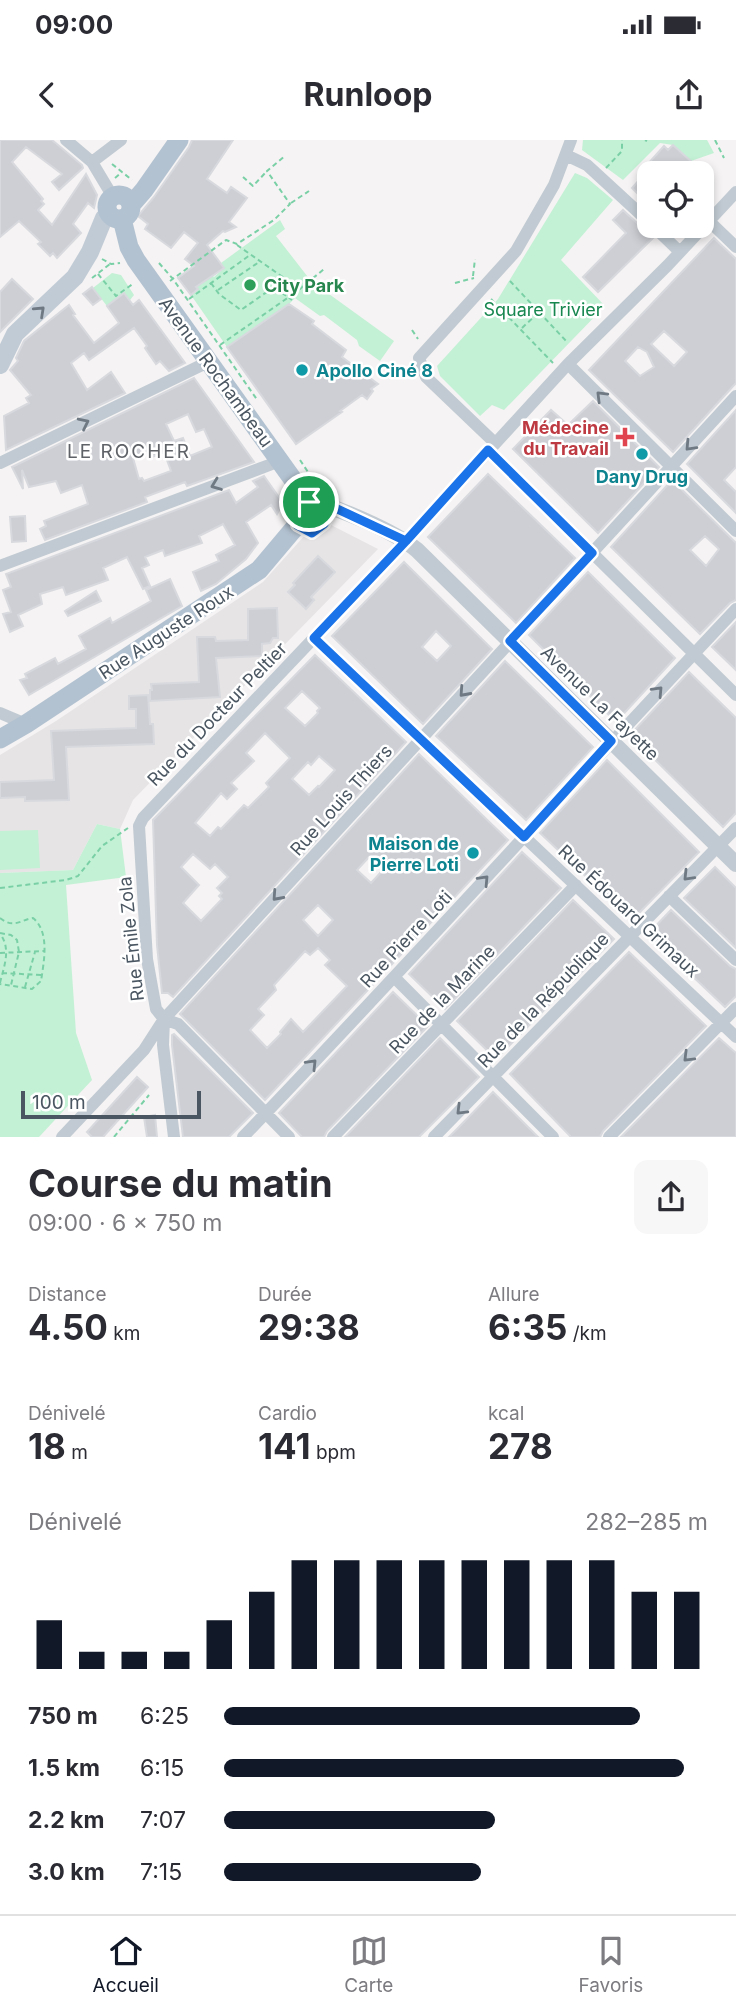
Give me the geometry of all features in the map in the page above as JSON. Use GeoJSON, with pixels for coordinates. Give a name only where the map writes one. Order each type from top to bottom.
{"type":"FeatureCollection","features":[{"type":"Feature","properties":{"kind":"main road"},"geometry":{"type":"LineString","coordinates":[[123,202],[169,140]]}},
{"type":"Feature","properties":{"kind":"main road"},"geometry":{"type":"LineString","coordinates":[[0,365],[15,334],[75,277],[104,218],[123,202],[144,190],[179,140]]}},
{"type":"Feature","properties":{"kind":"main road","name":"Avenue Rochambeau"},"geometry":{"type":"LineString","coordinates":[[123,202],[129,247],[147,276],[214,354],[279,461],[309,502]]}},
{"type":"Feature","properties":{"kind":"main road","name":"Rue Auguste Roux"},"geometry":{"type":"LineString","coordinates":[[0,738],[260,570],[297,525],[309,502]]}},
{"type":"Feature","properties":{"kind":"street"},"geometry":{"type":"LineString","coordinates":[[66,140],[97,159],[123,202]]}},
{"type":"Feature","properties":{"kind":"street"},"geometry":{"type":"LineString","coordinates":[[97,159],[121,140]]}},
{"type":"Feature","properties":{"kind":"street"},"geometry":{"type":"LineString","coordinates":[[571,140],[554,184],[516,251],[419,358],[426,378],[592,553],[736,695]]}},
{"type":"Feature","properties":{"kind":"street"},"geometry":{"type":"LineString","coordinates":[[566,155],[587,165],[637,211]]}},
{"type":"Feature","properties":{"kind":"street","name":"Rue du Docteur Peltier"},"geometry":{"type":"LineString","coordinates":[[714,217],[736,192]]}},
{"type":"Feature","properties":{"kind":"street"},"geometry":{"type":"LineString","coordinates":[[714,226],[736,247]]}},
{"type":"Feature","properties":{"kind":"street"},"geometry":{"type":"LineString","coordinates":[[666,238],[680,252]]}},
{"type":"Feature","properties":{"kind":"street","name":"Rue du Docteur Peltier"},"geometry":{"type":"LineString","coordinates":[[143,818],[406,541],[568,364],[694,238]]}},
{"type":"Feature","properties":{"kind":"street"},"geometry":{"type":"LineString","coordinates":[[0,463],[214,354]]}},
{"type":"Feature","properties":{"kind":"street"},"geometry":{"type":"LineString","coordinates":[[568,364],[736,531]]}},
{"type":"Feature","properties":{"kind":"street","name":"Rue Louis Thiers"},"geometry":{"type":"LineString","coordinates":[[62,1137],[144,1050],[164,1019],[736,396]]}},
{"type":"Feature","properties":{"kind":"street"},"geometry":{"type":"LineString","coordinates":[[0,566],[279,461]]}},
{"type":"Feature","properties":{"kind":"street"},"geometry":{"type":"LineString","coordinates":[[309,502],[333,507],[406,541]]}},
{"type":"Feature","properties":{"kind":"street","name":"Avenue La Fayette"},"geometry":{"type":"LineString","coordinates":[[406,541],[736,864]]}},
{"type":"Feature","properties":{"kind":"street","name":"Rue Pierre Loti"},"geometry":{"type":"LineString","coordinates":[[243,1137],[395,978],[736,608]]}},
{"type":"Feature","properties":{"kind":"street","name":"Rue Édouard Grimaux"},"geometry":{"type":"LineString","coordinates":[[314,638],[736,1037]]}},
{"type":"Feature","properties":{"kind":"street"},"geometry":{"type":"LineString","coordinates":[[0,713],[26,723]]}},
{"type":"Feature","properties":{"kind":"street","name":"Rue Émile Zola"},"geometry":{"type":"LineString","coordinates":[[143,818],[139,826],[147,959],[156,1009],[164,1019],[163,1045],[174,1137]]}},
{"type":"Feature","properties":{"kind":"street","name":"Rue de la République"},"geometry":{"type":"LineString","coordinates":[[434,1137],[736,828]]}},
{"type":"Feature","properties":{"kind":"street","name":"Rue de la Marine"},"geometry":{"type":"LineString","coordinates":[[332,1137],[576,885]]}},
{"type":"Feature","properties":{"kind":"street"},"geometry":{"type":"LineString","coordinates":[[669,896],[736,960]]}},
{"type":"Feature","properties":{"kind":"street"},"geometry":{"type":"LineString","coordinates":[[395,978],[553,1137]]}},
{"type":"Feature","properties":{"kind":"street"},"geometry":{"type":"LineString","coordinates":[[609,1137],[736,1009]]}},
{"type":"Feature","properties":{"kind":"street"},"geometry":{"type":"LineString","coordinates":[[164,1019],[178,1024],[289,1137]]}},
{"type":"Feature","properties":{"kind":"path"},"geometry":{"type":"LineString","coordinates":[[600,176],[622,151],[622,140]]}},
{"type":"Feature","properties":{"kind":"path"},"geometry":{"type":"LineString","coordinates":[[715,140],[724,158]]}},
{"type":"Feature","properties":{"kind":"path"},"geometry":{"type":"LineString","coordinates":[[243,177],[253,186],[285,156]]}},
{"type":"Feature","properties":{"kind":"path"},"geometry":{"type":"LineString","coordinates":[[97,159],[123,202]]}},
{"type":"Feature","properties":{"kind":"path"},"geometry":{"type":"LineString","coordinates":[[267,171],[290,204]]}},
{"type":"Feature","properties":{"kind":"path"},"geometry":{"type":"LineString","coordinates":[[237,244],[274,220],[290,204],[309,191]]}},
{"type":"Feature","properties":{"kind":"path"},"geometry":{"type":"LineString","coordinates":[[173,279],[226,240],[237,244],[300,289]]}},
{"type":"Feature","properties":{"kind":"path"},"geometry":{"type":"LineString","coordinates":[[188,300],[250,254]]}},
{"type":"Feature","properties":{"kind":"path"},"geometry":{"type":"LineString","coordinates":[[475,259],[473,277],[483,288]]}},
{"type":"Feature","properties":{"kind":"path"},"geometry":{"type":"LineString","coordinates":[[216,290],[260,261]]}},
{"type":"Feature","properties":{"kind":"path"},"geometry":{"type":"LineString","coordinates":[[111,264],[126,263]]}},
{"type":"Feature","properties":{"kind":"path"},"geometry":{"type":"LineString","coordinates":[[214,354],[324,269]]}},
{"type":"Feature","properties":{"kind":"path"},"geometry":{"type":"LineString","coordinates":[[98,274],[116,296],[129,285],[147,276]]}},
{"type":"Feature","properties":{"kind":"path"},"geometry":{"type":"LineString","coordinates":[[455,283],[473,277]]}},
{"type":"Feature","properties":{"kind":"path"},"geometry":{"type":"LineString","coordinates":[[211,283],[241,310],[286,279]]}},
{"type":"Feature","properties":{"kind":"path"},"geometry":{"type":"LineString","coordinates":[[510,281],[568,343]]}},
{"type":"Feature","properties":{"kind":"path"},"geometry":{"type":"LineString","coordinates":[[274,288],[292,300]]}},
{"type":"Feature","properties":{"kind":"path"},"geometry":{"type":"LineString","coordinates":[[495,303],[551,361]]}},
{"type":"Feature","properties":{"kind":"path"},"geometry":{"type":"LineString","coordinates":[[520,330],[539,312]]}},
{"type":"Feature","properties":{"kind":"path"},"geometry":{"type":"LineString","coordinates":[[297,525],[312,533],[324,524],[333,507]]}},
{"type":"Feature","properties":{"kind":"path"},"geometry":{"type":"LineString","coordinates":[[0,888],[66,880],[78,876],[103,846],[143,818]]}},
{"type":"Feature","properties":{"kind":"path"},"geometry":{"type":"LineString","coordinates":[[0,918],[6,923],[20,923],[33,918],[40,924],[45,951],[41,981],[32,989],[0,984],[7,952],[0,934]]}},
{"type":"Feature","properties":{"kind":"path"},"geometry":{"type":"LineString","coordinates":[[0,934],[11,935],[17,940],[19,952],[11,986]]}},
{"type":"Feature","properties":{"kind":"path"},"geometry":{"type":"LineString","coordinates":[[25,988],[35,951]]}},
{"type":"Feature","properties":{"kind":"path"},"geometry":{"type":"LineString","coordinates":[[0,953],[45,951]]}},
{"type":"Feature","properties":{"kind":"path"},"geometry":{"type":"LineString","coordinates":[[2,973],[42,975]]}},
{"type":"Feature","properties":{"kind":"path"},"geometry":{"type":"LineString","coordinates":[[114,1137],[149,1095]]}},
{"type":"Feature","properties":{"kind":"shaded area"},"geometry":{"type":"Polygon","coordinates":[[[315,524],[329,524],[378,549],[133,800],[120,829],[97,824],[73,870],[0,873],[0,755],[56,721],[263,582],[315,524]]]}},
{"type":"Feature","properties":{"kind":"green space"},"geometry":{"type":"Polygon","coordinates":[[[583,140],[707,140],[714,153],[691,161],[673,145],[660,143],[642,161],[637,161],[637,166],[623,180],[582,150],[583,140]]]}},
{"type":"Feature","properties":{"kind":"green space","name":"Square Trivier"},"geometry":{"type":"Polygon","coordinates":[[[575,173],[587,178],[613,200],[561,260],[605,306],[504,410],[492,405],[480,416],[440,376],[437,366],[498,299],[575,173]]]}},
{"type":"Feature","properties":{"kind":"green space"},"geometry":{"type":"Polygon","coordinates":[[[280,220],[285,229],[276,236],[311,281],[394,341],[380,361],[324,315],[320,316],[295,298],[227,347],[191,295],[198,289],[196,287],[224,268],[221,263],[280,220]]]}},
{"type":"Feature","properties":{"kind":"green space"},"geometry":{"type":"Polygon","coordinates":[[[112,273],[121,275],[134,295],[130,300],[124,293],[107,306],[93,288],[112,273]]]}},
{"type":"Feature","properties":{"kind":"green space"},"geometry":{"type":"Polygon","coordinates":[[[97,824],[120,829],[126,877],[66,885],[76,1033],[92,1080],[39,1137],[0,1137],[0,873],[73,870],[97,824]]]}},
{"type":"Feature","properties":{"kind":"green space"},"geometry":{"type":"Polygon","coordinates":[[[38,830],[40,868],[0,870],[0,831],[38,830]]]}},
{"type":"Feature","properties":{"kind":"building"},"geometry":{"type":"Polygon","coordinates":[[[0,140],[52,140],[82,165],[83,168],[59,190],[52,182],[62,174],[26,147],[12,162],[43,199],[41,201],[44,204],[38,210],[52,225],[86,174],[97,195],[94,208],[88,203],[73,224],[81,233],[57,258],[53,253],[50,256],[38,244],[41,242],[19,221],[0,237],[0,140]]]}},
{"type":"Feature","properties":{"kind":"building"},"geometry":{"type":"Polygon","coordinates":[[[192,140],[233,140],[207,179],[227,193],[231,187],[247,198],[229,222],[236,227],[223,231],[207,245],[224,268],[196,287],[198,289],[191,295],[178,278],[194,266],[185,259],[198,243],[184,232],[171,248],[145,229],[148,224],[138,216],[192,140]]]}},
{"type":"Feature","properties":{"kind":"building"},"geometry":{"type":"Polygon","coordinates":[[[673,145],[691,161],[651,161],[664,146],[668,150],[673,145]]]}},
{"type":"Feature","properties":{"kind":"building"},"geometry":{"type":"Polygon","coordinates":[[[623,210],[637,223],[637,238],[653,238],[598,292],[583,277],[626,233],[613,220],[623,210]]]}},
{"type":"Feature","properties":{"kind":"building"},"geometry":{"type":"Polygon","coordinates":[[[714,238],[736,259],[736,383],[673,452],[589,370],[714,238]],[[664,331],[651,344],[674,366],[687,352],[664,331]],[[638,347],[625,361],[640,376],[654,367],[647,352],[638,347]]]}},
{"type":"Feature","properties":{"kind":"building"},"geometry":{"type":"Polygon","coordinates":[[[12,279],[33,299],[0,332],[0,292],[12,279]]]}},
{"type":"Feature","properties":{"kind":"building"},"geometry":{"type":"Polygon","coordinates":[[[92,287],[101,299],[93,305],[83,294],[92,287]]]}},
{"type":"Feature","properties":{"kind":"building"},"geometry":{"type":"Polygon","coordinates":[[[124,293],[133,305],[139,300],[185,363],[169,371],[160,361],[156,364],[134,328],[89,360],[84,353],[71,363],[87,390],[111,372],[125,393],[6,450],[4,416],[29,403],[26,398],[31,395],[10,370],[18,361],[16,358],[24,341],[69,305],[75,314],[73,315],[94,343],[119,323],[107,306],[124,293]]]}},
{"type":"Feature","properties":{"kind":"building","name":"Apollo Ciné 8"},"geometry":{"type":"Polygon","coordinates":[[[289,304],[314,321],[312,324],[346,350],[342,357],[378,384],[371,389],[373,391],[367,399],[362,395],[296,444],[227,347],[289,304]]]}},
{"type":"Feature","properties":{"kind":"building"},"geometry":{"type":"Polygon","coordinates":[[[194,378],[254,462],[187,486],[185,482],[145,497],[147,502],[45,540],[40,529],[46,526],[44,521],[88,504],[82,485],[61,493],[56,481],[29,487],[22,470],[23,489],[12,467],[194,378]],[[188,414],[166,424],[174,441],[183,438],[190,456],[212,447],[204,429],[196,432],[188,414]],[[149,452],[133,458],[139,479],[144,481],[171,471],[164,452],[152,457],[149,452]]]}},
{"type":"Feature","properties":{"kind":"building"},"geometry":{"type":"Polygon","coordinates":[[[593,401],[659,467],[598,533],[513,449],[551,410],[568,425],[593,401]]]}},
{"type":"Feature","properties":{"kind":"building"},"geometry":{"type":"Polygon","coordinates":[[[736,410],[736,467],[724,480],[736,492],[736,513],[687,464],[736,410]]]}},
{"type":"Feature","properties":{"kind":"building"},"geometry":{"type":"Polygon","coordinates":[[[488,474],[575,558],[516,623],[428,537],[488,474]]]}},
{"type":"Feature","properties":{"kind":"building"},"geometry":{"type":"Polygon","coordinates":[[[264,476],[283,503],[277,514],[271,505],[246,522],[258,543],[246,559],[216,584],[201,591],[193,572],[219,561],[216,555],[235,545],[223,524],[199,536],[202,543],[165,556],[163,550],[145,557],[149,565],[142,568],[150,586],[143,589],[127,557],[103,568],[108,580],[66,595],[63,587],[40,594],[42,604],[18,615],[23,626],[10,632],[3,614],[11,612],[3,590],[11,587],[6,574],[229,490],[236,503],[258,487],[253,481],[264,476]]]}},
{"type":"Feature","properties":{"kind":"building"},"geometry":{"type":"Polygon","coordinates":[[[672,480],[736,543],[736,600],[700,634],[611,547],[672,480]],[[705,536],[690,550],[706,566],[719,549],[705,536]]]}},
{"type":"Feature","properties":{"kind":"building"},"geometry":{"type":"Polygon","coordinates":[[[25,516],[26,541],[12,542],[10,517],[25,516]]]}},
{"type":"Feature","properties":{"kind":"building"},"geometry":{"type":"Polygon","coordinates":[[[318,556],[335,572],[311,597],[314,600],[306,609],[288,592],[318,556]]]}},
{"type":"Feature","properties":{"kind":"building"},"geometry":{"type":"Polygon","coordinates":[[[404,562],[492,649],[423,724],[332,636],[404,562]],[[436,631],[422,647],[437,661],[451,646],[436,631]]]}},
{"type":"Feature","properties":{"kind":"building"},"geometry":{"type":"Polygon","coordinates":[[[588,572],[675,658],[616,722],[529,635],[588,572]]]}},
{"type":"Feature","properties":{"kind":"building"},"geometry":{"type":"Polygon","coordinates":[[[170,579],[182,606],[29,695],[20,680],[27,678],[25,674],[55,658],[58,664],[86,649],[79,636],[110,618],[112,623],[151,601],[146,590],[170,579]]]}},
{"type":"Feature","properties":{"kind":"building"},"geometry":{"type":"Polygon","coordinates":[[[96,591],[101,601],[68,616],[65,611],[96,591]]]}},
{"type":"Feature","properties":{"kind":"building"},"geometry":{"type":"Polygon","coordinates":[[[277,608],[278,638],[262,644],[262,656],[216,658],[220,697],[150,701],[151,684],[199,682],[197,637],[215,637],[216,641],[248,640],[248,609],[277,608]]]}},
{"type":"Feature","properties":{"kind":"building"},"geometry":{"type":"Polygon","coordinates":[[[736,622],[736,670],[712,647],[736,622]]]}},
{"type":"Feature","properties":{"kind":"building"},"geometry":{"type":"Polygon","coordinates":[[[315,655],[406,742],[173,997],[162,993],[157,945],[153,820],[315,655]],[[302,691],[285,708],[305,726],[320,708],[302,691]],[[265,733],[246,753],[254,761],[231,783],[237,789],[227,799],[221,793],[195,823],[210,836],[218,827],[221,829],[244,805],[248,808],[269,787],[266,783],[290,758],[265,733]],[[319,756],[311,765],[308,762],[292,779],[309,795],[335,770],[319,756]],[[193,854],[181,867],[199,885],[183,903],[201,921],[222,899],[219,896],[222,893],[217,888],[228,877],[215,864],[210,869],[193,854]]]}},
{"type":"Feature","properties":{"kind":"building"},"geometry":{"type":"Polygon","coordinates":[[[505,661],[593,747],[526,820],[436,736],[505,661]]]}},
{"type":"Feature","properties":{"kind":"building"},"geometry":{"type":"Polygon","coordinates":[[[689,672],[736,718],[736,813],[723,827],[630,735],[689,672]]]}},
{"type":"Feature","properties":{"kind":"building"},"geometry":{"type":"Polygon","coordinates":[[[148,695],[154,744],[66,747],[69,800],[25,801],[25,797],[0,798],[0,782],[54,780],[51,731],[136,728],[136,709],[129,709],[129,696],[148,695]]]}},
{"type":"Feature","properties":{"kind":"building"},"geometry":{"type":"Polygon","coordinates":[[[419,754],[508,840],[265,1100],[180,1014],[419,754]],[[369,857],[357,870],[371,883],[383,870],[369,857]],[[318,905],[303,920],[318,936],[333,920],[318,905]],[[318,948],[310,955],[305,951],[274,985],[276,990],[258,1009],[264,1015],[250,1030],[267,1048],[291,1019],[303,1032],[347,986],[325,965],[330,960],[318,948]]]}},
{"type":"Feature","properties":{"kind":"building"},"geometry":{"type":"Polygon","coordinates":[[[607,760],[699,852],[632,920],[540,833],[607,760]]]}},
{"type":"Feature","properties":{"kind":"building"},"geometry":{"type":"Polygon","coordinates":[[[522,852],[561,888],[445,1009],[409,974],[522,852]]]}},
{"type":"Feature","properties":{"kind":"building"},"geometry":{"type":"Polygon","coordinates":[[[715,867],[736,888],[736,948],[684,898],[715,867]]]}},
{"type":"Feature","properties":{"kind":"building"},"geometry":{"type":"Polygon","coordinates":[[[573,900],[614,939],[496,1059],[457,1021],[573,900]]]}},
{"type":"Feature","properties":{"kind":"building"},"geometry":{"type":"Polygon","coordinates":[[[671,910],[736,969],[736,996],[725,1007],[648,934],[671,910]]]}},
{"type":"Feature","properties":{"kind":"building"},"geometry":{"type":"Polygon","coordinates":[[[629,952],[706,1026],[600,1137],[571,1137],[510,1074],[629,952]]]}},
{"type":"Feature","properties":{"kind":"building"},"geometry":{"type":"Polygon","coordinates":[[[393,992],[428,1026],[324,1137],[302,1137],[279,1113],[393,992]]]}},
{"type":"Feature","properties":{"kind":"building"},"geometry":{"type":"Polygon","coordinates":[[[174,1034],[253,1113],[229,1137],[183,1137],[172,1045],[174,1034]]]}},
{"type":"Feature","properties":{"kind":"building"},"geometry":{"type":"Polygon","coordinates":[[[440,1038],[479,1077],[419,1137],[345,1137],[440,1038]]]}},
{"type":"Feature","properties":{"kind":"building"},"geometry":{"type":"Polygon","coordinates":[[[719,1038],[736,1053],[736,1137],[621,1137],[719,1038]]]}},
{"type":"Feature","properties":{"kind":"building"},"geometry":{"type":"Polygon","coordinates":[[[137,1077],[148,1087],[103,1137],[92,1137],[87,1132],[137,1077]]]}},
{"type":"Feature","properties":{"kind":"building"},"geometry":{"type":"Polygon","coordinates":[[[493,1092],[538,1137],[449,1137],[493,1092]]]}},
{"type":"Feature","properties":{"kind":"building"},"geometry":{"type":"Polygon","coordinates":[[[155,1115],[157,1137],[147,1137],[144,1117],[155,1115]]]}},
{"type":"Feature","properties":{"kind":"place","name":"City Park"},"geometry":{"type":"Point","coordinates":[250,285]}},
{"type":"Feature","properties":{"kind":"place","name":"Apollo Ciné 8"},"geometry":{"type":"Point","coordinates":[302,370]}},
{"type":"Feature","properties":{"kind":"place","name":"Médecine du Travail"},"geometry":{"type":"Point","coordinates":[625,437]}},
{"type":"Feature","properties":{"kind":"place","name":"Dany Drug"},"geometry":{"type":"Point","coordinates":[642,454]}},
{"type":"Feature","properties":{"kind":"place","name":"Maison de Pierre Loti"},"geometry":{"type":"Point","coordinates":[473,853]}},
{"type":"Feature","properties":{"kind":"district","name":"LE ROCHER"},"geometry":{"type":"Point","coordinates":[129,451]}},
{"type":"Feature","properties":{"kind":"route"},"geometry":{"type":"LineString","coordinates":[[309,502],[297,525],[312,533],[324,524],[333,507],[406,541],[488,450],[592,553],[510,641],[611,741],[524,837],[314,638],[406,541],[333,507],[309,502]]}}]}
